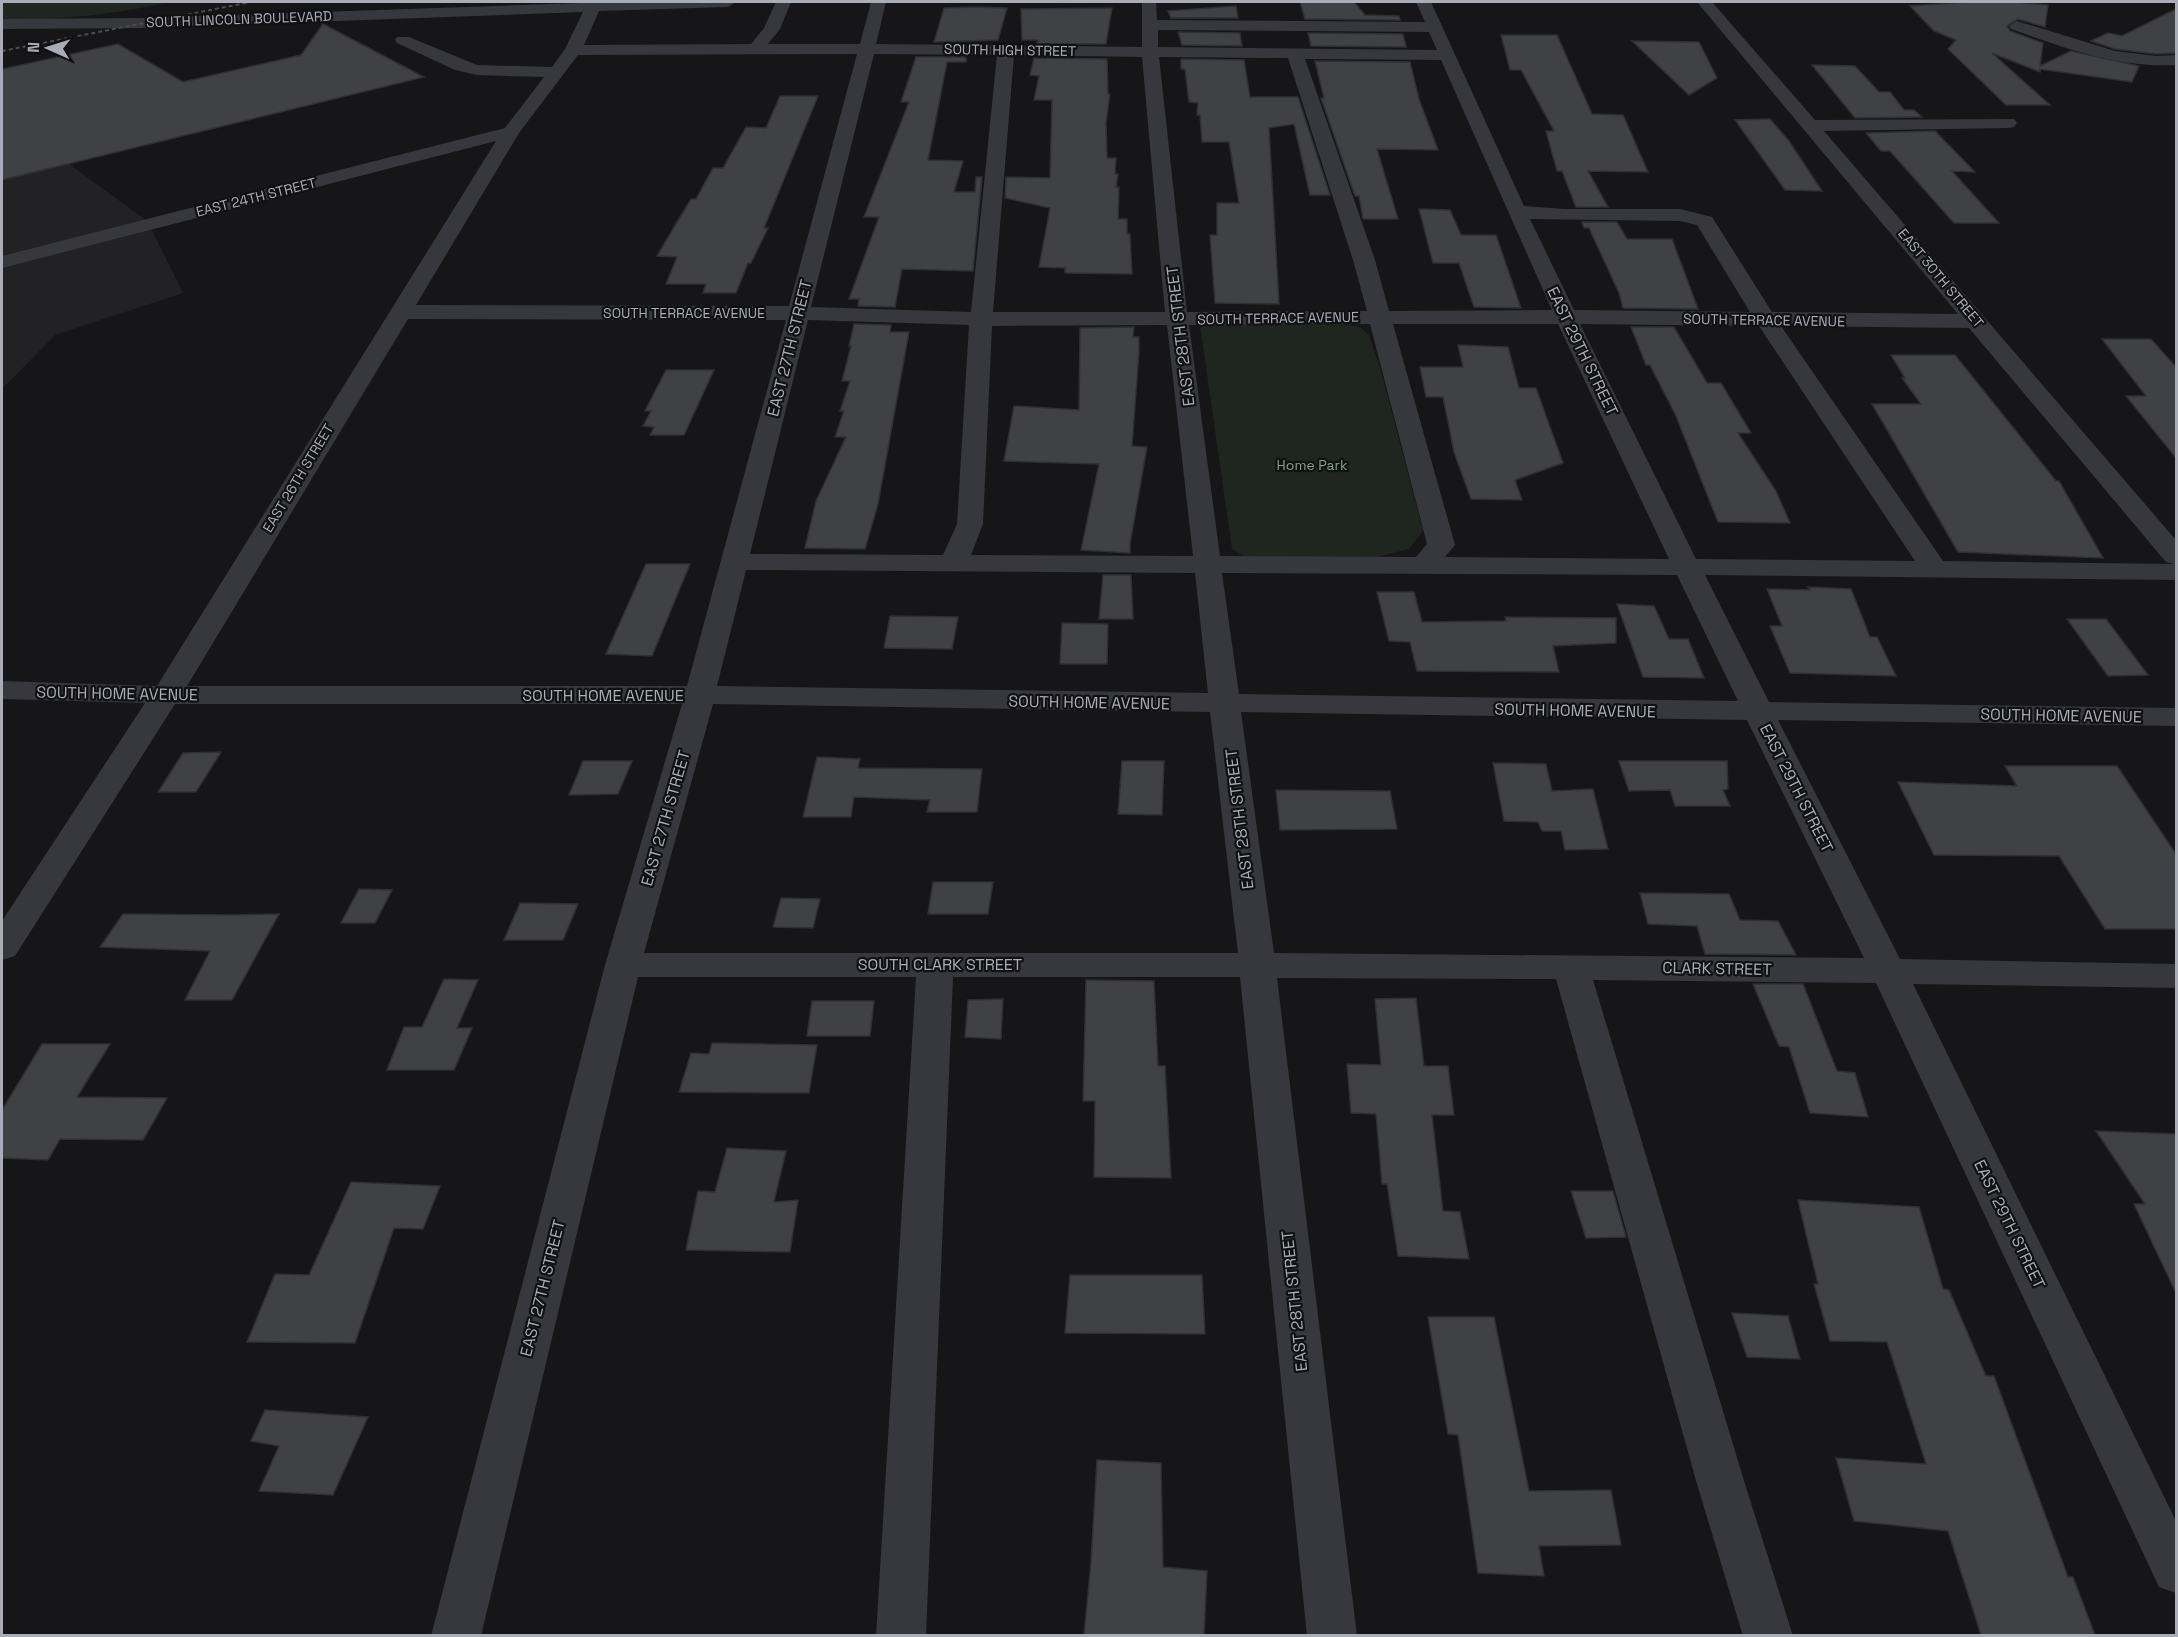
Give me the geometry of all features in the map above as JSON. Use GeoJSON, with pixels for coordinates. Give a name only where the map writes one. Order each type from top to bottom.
{"type":"FeatureCollection","features":[{"type":"Feature","properties":{"kind":"street"},"geometry":{"type":"LineString","coordinates":[[690,49],[696,25],[714,2]]}},
{"type":"Feature","properties":{"kind":"street","name":"SOUTH LINCOLN BOULEVARD"},"geometry":{"type":"LineString","coordinates":[[2,24],[129,24],[383,8],[593,7],[728,2]]}},
{"type":"Feature","properties":{"kind":"street"},"geometry":{"type":"LineString","coordinates":[[756,49],[772,29],[783,2]]}},
{"type":"Feature","properties":{"kind":"street","name":"EAST 27TH STREET"},"geometry":{"type":"LineString","coordinates":[[456,1635],[623,964],[700,695],[879,2]]}},
{"type":"Feature","properties":{"kind":"street","name":"EAST 30TH STREET"},"geometry":{"type":"LineString","coordinates":[[1704,2],[2175,555]]}},
{"type":"Feature","properties":{"kind":"street"},"geometry":{"type":"LineString","coordinates":[[86,23],[164,7]]}},
{"type":"Feature","properties":{"kind":"street","name":"EAST 26TH STREET"},"geometry":{"type":"LineString","coordinates":[[2,948],[166,695],[511,132],[573,50],[593,7]]}},
{"type":"Feature","properties":{"kind":"street"},"geometry":{"type":"LineString","coordinates":[[1149,26],[1435,28]]}},
{"type":"Feature","properties":{"kind":"street","name":"SOUTH HIGH STREET"},"geometry":{"type":"LineString","coordinates":[[573,50],[1006,50],[1149,26],[1296,53],[1435,28]]}},
{"type":"Feature","properties":{"kind":"street","name":"EAST 28TH STREET"},"geometry":{"type":"LineString","coordinates":[[1149,26],[1177,319],[1257,964],[1332,1635]]}},
{"type":"Feature","properties":{"kind":"street"},"geometry":{"type":"LineString","coordinates":[[2017,26],[2103,54],[2156,62],[2176,60]]}},
{"type":"Feature","properties":{"kind":"street","name":"EAST 29TH STREET"},"geometry":{"type":"LineString","coordinates":[[1435,28],[1566,317],[1888,970],[2176,1571]]}},
{"type":"Feature","properties":{"kind":"street"},"geometry":{"type":"LineString","coordinates":[[402,40],[460,66],[477,69],[556,72]]}},
{"type":"Feature","properties":{"kind":"street"},"geometry":{"type":"LineString","coordinates":[[953,564],[970,524],[981,318],[1006,50]]}},
{"type":"Feature","properties":{"kind":"street"},"geometry":{"type":"LineString","coordinates":[[1296,53],[1298,67],[1364,260],[1441,545],[1423,566]]}},
{"type":"Feature","properties":{"kind":"street"},"geometry":{"type":"LineString","coordinates":[[1810,126],[2008,123]]}},
{"type":"Feature","properties":{"kind":"street","name":"EAST 24TH STREET"},"geometry":{"type":"LineString","coordinates":[[2,262],[511,132]]}},
{"type":"Feature","properties":{"kind":"street"},"geometry":{"type":"LineString","coordinates":[[1518,212],[1564,215],[1680,215],[1705,221],[1766,320],[1935,570]]}},
{"type":"Feature","properties":{"kind":"street","name":"SOUTH TERRACE AVENUE"},"geometry":{"type":"LineString","coordinates":[[400,312],[798,313],[981,318],[1566,317],[1977,321]]}},
{"type":"Feature","properties":{"kind":"street"},"geometry":{"type":"LineString","coordinates":[[734,562],[1935,570],[2175,555]]}},
{"type":"Feature","properties":{"kind":"street","name":"SOUTH HOME AVENUE"},"geometry":{"type":"LineString","coordinates":[[2,690],[166,695],[700,695],[1225,705],[2176,717]]}},
{"type":"Feature","properties":{"kind":"street","name":"SOUTH CLARK STREET"},"geometry":{"type":"LineString","coordinates":[[623,964],[1257,964]]}},
{"type":"Feature","properties":{"kind":"street"},"geometry":{"type":"LineString","coordinates":[[901,1635],[935,964]]}},
{"type":"Feature","properties":{"kind":"street","name":"CLARK STREET"},"geometry":{"type":"LineString","coordinates":[[1257,964],[1888,970],[2176,976]]}},
{"type":"Feature","properties":{"kind":"street"},"geometry":{"type":"LineString","coordinates":[[1571,967],[1721,1484],[1768,1635]]}},
{"type":"Feature","properties":{"kind":"shaded area"},"geometry":{"type":"Polygon","coordinates":[[[2,115],[147,221],[183,293],[55,335],[2,389],[2,115]]]}},
{"type":"Feature","properties":{"kind":"green space"},"geometry":{"type":"Polygon","coordinates":[[[2,2],[169,2],[86,16],[2,20],[2,2]]]}},
{"type":"Feature","properties":{"kind":"green space","name":"Home Park"},"geometry":{"type":"Polygon","coordinates":[[[1344,324],[1360,327],[1369,335],[1381,371],[1423,531],[1409,549],[1376,557],[1248,558],[1232,549],[1200,325],[1344,324]]]}},
{"type":"Feature","properties":{"kind":"building"},"geometry":{"type":"Polygon","coordinates":[[[1300,2],[1354,2],[1365,15],[1399,16],[1400,20],[1305,19],[1300,2]]]}},
{"type":"Feature","properties":{"kind":"building"},"geometry":{"type":"Polygon","coordinates":[[[1968,2],[2048,5],[2045,27],[2018,19],[2007,26],[2010,31],[2043,43],[2040,66],[2071,51],[2139,66],[2132,82],[2040,69],[2040,72],[1992,53],[2050,105],[2006,105],[1948,49],[1956,40],[1934,31],[1910,6],[1968,2]]]}},
{"type":"Feature","properties":{"kind":"building"},"geometry":{"type":"Polygon","coordinates":[[[1236,6],[1238,18],[1171,18],[1168,11],[1236,6]]]}},
{"type":"Feature","properties":{"kind":"building"},"geometry":{"type":"Polygon","coordinates":[[[944,8],[1007,8],[998,40],[934,42],[944,8]]]}},
{"type":"Feature","properties":{"kind":"building"},"geometry":{"type":"Polygon","coordinates":[[[1112,8],[1106,44],[1037,44],[1038,40],[1022,40],[1021,9],[1112,8]]]}},
{"type":"Feature","properties":{"kind":"building"},"geometry":{"type":"Polygon","coordinates":[[[2176,9],[2176,53],[2156,54],[2115,49],[2091,41],[2108,33],[2122,36],[2176,9]]]}},
{"type":"Feature","properties":{"kind":"building"},"geometry":{"type":"Polygon","coordinates":[[[323,24],[424,77],[2,180],[2,69],[118,44],[183,82],[301,55],[323,24]]]}},
{"type":"Feature","properties":{"kind":"building"},"geometry":{"type":"Polygon","coordinates":[[[1178,32],[1240,33],[1242,46],[1182,45],[1178,32]]]}},
{"type":"Feature","properties":{"kind":"building"},"geometry":{"type":"Polygon","coordinates":[[[1308,33],[1403,34],[1406,47],[1311,46],[1308,33]]]}},
{"type":"Feature","properties":{"kind":"building"},"geometry":{"type":"Polygon","coordinates":[[[1501,35],[1557,35],[1592,114],[1623,115],[1648,172],[1588,171],[1608,207],[1576,207],[1562,171],[1557,171],[1546,131],[1554,131],[1521,70],[1510,70],[1501,35]]]}},
{"type":"Feature","properties":{"kind":"building"},"geometry":{"type":"Polygon","coordinates":[[[1632,41],[1699,42],[1717,78],[1689,95],[1632,41]]]}},
{"type":"Feature","properties":{"kind":"building"},"geometry":{"type":"Polygon","coordinates":[[[916,57],[966,57],[966,62],[947,62],[928,160],[963,161],[954,192],[975,192],[976,177],[982,177],[973,271],[902,269],[895,307],[858,306],[859,299],[849,299],[879,217],[864,217],[909,102],[901,102],[916,57]]]}},
{"type":"Feature","properties":{"kind":"building"},"geometry":{"type":"Polygon","coordinates":[[[1034,58],[1107,59],[1108,94],[1110,94],[1106,123],[1107,158],[1116,158],[1115,174],[1118,174],[1116,187],[1119,187],[1118,219],[1127,219],[1132,274],[1065,273],[1065,268],[1039,267],[1050,208],[1005,198],[1006,177],[1050,178],[1052,100],[1034,100],[1039,76],[1030,75],[1034,58]]]}},
{"type":"Feature","properties":{"kind":"building"},"geometry":{"type":"Polygon","coordinates":[[[1181,59],[1244,60],[1250,97],[1298,97],[1330,195],[1310,195],[1294,124],[1269,128],[1279,304],[1215,303],[1210,235],[1217,235],[1217,203],[1239,203],[1229,142],[1202,142],[1200,115],[1197,115],[1198,103],[1189,102],[1185,69],[1181,69],[1181,59]]]}},
{"type":"Feature","properties":{"kind":"building"},"geometry":{"type":"Polygon","coordinates":[[[1315,61],[1410,62],[1419,99],[1438,150],[1377,149],[1398,219],[1363,219],[1359,196],[1355,196],[1321,98],[1324,98],[1315,61]]]}},
{"type":"Feature","properties":{"kind":"building"},"geometry":{"type":"Polygon","coordinates":[[[1812,65],[1855,66],[1879,92],[1890,92],[1904,110],[1914,110],[1922,117],[1855,118],[1812,65]]]}},
{"type":"Feature","properties":{"kind":"building"},"geometry":{"type":"Polygon","coordinates":[[[780,96],[818,96],[764,228],[768,228],[751,263],[748,263],[736,293],[703,293],[706,284],[666,284],[677,257],[657,256],[677,222],[691,199],[696,199],[713,168],[723,168],[746,127],[766,128],[780,96]]]}},
{"type":"Feature","properties":{"kind":"building"},"geometry":{"type":"Polygon","coordinates":[[[1770,119],[1789,141],[1822,191],[1785,190],[1735,120],[1770,119]]]}},
{"type":"Feature","properties":{"kind":"building"},"geometry":{"type":"Polygon","coordinates":[[[1935,131],[1975,172],[1952,171],[1999,223],[1954,223],[1890,151],[1881,151],[1866,133],[1935,131]]]}},
{"type":"Feature","properties":{"kind":"building"},"geometry":{"type":"Polygon","coordinates":[[[1419,209],[1450,210],[1461,235],[1496,235],[1521,308],[1474,307],[1459,263],[1433,263],[1419,209]]]}},
{"type":"Feature","properties":{"kind":"building"},"geometry":{"type":"Polygon","coordinates":[[[1582,222],[1617,222],[1627,239],[1672,239],[1698,309],[1623,308],[1619,293],[1589,228],[1584,228],[1582,222]]]}},
{"type":"Feature","properties":{"kind":"building"},"geometry":{"type":"Polygon","coordinates":[[[854,324],[891,325],[890,332],[909,332],[878,504],[865,549],[805,548],[816,501],[846,437],[835,437],[844,411],[840,411],[850,381],[842,381],[854,324]]]}},
{"type":"Feature","properties":{"kind":"building"},"geometry":{"type":"Polygon","coordinates":[[[1134,327],[1133,337],[1139,337],[1139,352],[1132,446],[1147,447],[1130,553],[1081,550],[1099,464],[1004,461],[1014,406],[1079,410],[1080,328],[1134,327]]]}},
{"type":"Feature","properties":{"kind":"building"},"geometry":{"type":"Polygon","coordinates":[[[1631,327],[1674,327],[1707,383],[1721,383],[1751,433],[1738,433],[1776,491],[1790,523],[1718,522],[1676,416],[1650,365],[1646,365],[1631,327]]]}},
{"type":"Feature","properties":{"kind":"building"},"geometry":{"type":"Polygon","coordinates":[[[2102,339],[2151,339],[2176,367],[2176,458],[2126,396],[2146,396],[2102,339]]]}},
{"type":"Feature","properties":{"kind":"building"},"geometry":{"type":"Polygon","coordinates":[[[1458,345],[1508,347],[1519,388],[1536,388],[1563,463],[1515,480],[1522,500],[1471,499],[1454,452],[1443,397],[1426,397],[1420,367],[1463,367],[1458,345]]]}},
{"type":"Feature","properties":{"kind":"building"},"geometry":{"type":"Polygon","coordinates":[[[1891,355],[1955,355],[2056,481],[2059,481],[2103,558],[1958,552],[1872,404],[1921,404],[1902,378],[1905,378],[1891,355]]]}},
{"type":"Feature","properties":{"kind":"building"},"geometry":{"type":"Polygon","coordinates":[[[666,370],[714,370],[684,435],[650,435],[654,427],[643,426],[651,411],[645,411],[666,370]]]}},
{"type":"Feature","properties":{"kind":"building"},"geometry":{"type":"Polygon","coordinates":[[[646,564],[690,564],[652,656],[606,654],[646,564]]]}},
{"type":"Feature","properties":{"kind":"building"},"geometry":{"type":"Polygon","coordinates":[[[1103,575],[1131,575],[1133,619],[1099,619],[1103,575]]]}},
{"type":"Feature","properties":{"kind":"building"},"geometry":{"type":"Polygon","coordinates":[[[1808,587],[1851,589],[1870,637],[1877,637],[1896,676],[1790,673],[1770,626],[1782,626],[1767,589],[1810,590],[1808,587]]]}},
{"type":"Feature","properties":{"kind":"building"},"geometry":{"type":"Polygon","coordinates":[[[1377,592],[1414,592],[1422,622],[1506,621],[1505,617],[1616,618],[1616,643],[1553,646],[1559,672],[1417,671],[1410,642],[1389,641],[1377,592]]]}},
{"type":"Feature","properties":{"kind":"building"},"geometry":{"type":"Polygon","coordinates":[[[1617,604],[1654,606],[1669,639],[1688,639],[1704,678],[1643,677],[1617,604]]]}},
{"type":"Feature","properties":{"kind":"building"},"geometry":{"type":"Polygon","coordinates":[[[890,616],[958,617],[952,649],[884,648],[890,616]]]}},
{"type":"Feature","properties":{"kind":"building"},"geometry":{"type":"Polygon","coordinates":[[[2067,619],[2106,619],[2148,675],[2108,676],[2067,619]]]}},
{"type":"Feature","properties":{"kind":"building"},"geometry":{"type":"Polygon","coordinates":[[[1062,623],[1108,624],[1107,664],[1060,664],[1062,623]]]}},
{"type":"Feature","properties":{"kind":"building"},"geometry":{"type":"Polygon","coordinates":[[[221,752],[196,792],[158,792],[183,753],[221,752]]]}},
{"type":"Feature","properties":{"kind":"building"},"geometry":{"type":"Polygon","coordinates":[[[817,757],[860,759],[858,768],[982,769],[977,812],[927,812],[930,800],[854,797],[851,817],[803,817],[817,757]]]}},
{"type":"Feature","properties":{"kind":"building"},"geometry":{"type":"Polygon","coordinates":[[[583,761],[632,761],[618,794],[569,795],[583,761]]]}},
{"type":"Feature","properties":{"kind":"building"},"geometry":{"type":"Polygon","coordinates":[[[1122,761],[1164,761],[1162,815],[1118,814],[1122,761]]]}},
{"type":"Feature","properties":{"kind":"building"},"geometry":{"type":"Polygon","coordinates":[[[1619,761],[1727,761],[1728,789],[1723,790],[1730,806],[1675,806],[1670,790],[1629,791],[1619,761]]]}},
{"type":"Feature","properties":{"kind":"building"},"geometry":{"type":"Polygon","coordinates":[[[1493,763],[1546,764],[1552,791],[1593,789],[1608,849],[1565,850],[1561,831],[1542,831],[1538,822],[1504,821],[1493,763]]]}},
{"type":"Feature","properties":{"kind":"building"},"geometry":{"type":"Polygon","coordinates":[[[2005,766],[2117,766],[2176,854],[2176,929],[2105,929],[2059,856],[1934,855],[1898,782],[2017,786],[2005,766]]]}},
{"type":"Feature","properties":{"kind":"building"},"geometry":{"type":"Polygon","coordinates":[[[1276,790],[1390,791],[1397,829],[1280,830],[1276,790]]]}},
{"type":"Feature","properties":{"kind":"building"},"geometry":{"type":"Polygon","coordinates":[[[933,882],[993,882],[988,914],[928,914],[933,882]]]}},
{"type":"Feature","properties":{"kind":"building"},"geometry":{"type":"Polygon","coordinates":[[[359,889],[392,890],[375,923],[341,923],[359,889]]]}},
{"type":"Feature","properties":{"kind":"building"},"geometry":{"type":"Polygon","coordinates":[[[1640,893],[1729,894],[1740,920],[1778,921],[1796,955],[1705,954],[1697,926],[1648,924],[1640,893]]]}},
{"type":"Feature","properties":{"kind":"building"},"geometry":{"type":"Polygon","coordinates":[[[781,898],[820,899],[813,928],[773,927],[781,898]]]}},
{"type":"Feature","properties":{"kind":"building"},"geometry":{"type":"Polygon","coordinates":[[[520,903],[578,904],[563,940],[504,940],[520,903]]]}},
{"type":"Feature","properties":{"kind":"building"},"geometry":{"type":"Polygon","coordinates":[[[123,914],[279,914],[232,1000],[185,1000],[210,951],[100,947],[123,914]]]}},
{"type":"Feature","properties":{"kind":"building"},"geometry":{"type":"Polygon","coordinates":[[[444,979],[478,980],[457,1028],[472,1028],[454,1070],[387,1070],[404,1027],[422,1027],[444,979]]]}},
{"type":"Feature","properties":{"kind":"building"},"geometry":{"type":"Polygon","coordinates":[[[1086,980],[1154,981],[1158,1066],[1165,1066],[1171,1178],[1094,1177],[1095,1101],[1083,1101],[1086,980]]]}},
{"type":"Feature","properties":{"kind":"building"},"geometry":{"type":"Polygon","coordinates":[[[1753,984],[1803,984],[1837,1071],[1855,1073],[1868,1117],[1810,1113],[1789,1047],[1779,1046],[1753,984]]]}},
{"type":"Feature","properties":{"kind":"building"},"geometry":{"type":"Polygon","coordinates":[[[1416,998],[1424,1066],[1448,1066],[1454,1115],[1432,1115],[1443,1211],[1460,1212],[1469,1259],[1398,1256],[1387,1184],[1382,1184],[1376,1114],[1351,1113],[1347,1064],[1381,1065],[1375,999],[1416,998]]]}},
{"type":"Feature","properties":{"kind":"building"},"geometry":{"type":"Polygon","coordinates":[[[1003,999],[1001,1039],[965,1037],[968,1000],[1003,999]]]}},
{"type":"Feature","properties":{"kind":"building"},"geometry":{"type":"Polygon","coordinates":[[[812,1001],[874,1001],[870,1036],[807,1036],[812,1001]]]}},
{"type":"Feature","properties":{"kind":"building"},"geometry":{"type":"Polygon","coordinates":[[[712,1043],[817,1045],[809,1093],[679,1092],[691,1053],[709,1054],[712,1043]]]}},
{"type":"Feature","properties":{"kind":"building"},"geometry":{"type":"Polygon","coordinates":[[[42,1044],[110,1044],[77,1097],[167,1098],[143,1140],[60,1139],[48,1160],[2,1158],[2,1110],[42,1044]]]}},
{"type":"Feature","properties":{"kind":"building"},"geometry":{"type":"Polygon","coordinates":[[[2096,1131],[2176,1134],[2176,1293],[2134,1204],[2145,1204],[2096,1131]]]}},
{"type":"Feature","properties":{"kind":"building"},"geometry":{"type":"Polygon","coordinates":[[[727,1148],[786,1151],[774,1202],[798,1200],[790,1252],[686,1250],[698,1191],[715,1192],[727,1148]]]}},
{"type":"Feature","properties":{"kind":"building"},"geometry":{"type":"Polygon","coordinates":[[[351,1182],[440,1186],[423,1229],[394,1228],[355,1343],[247,1342],[275,1274],[309,1275],[351,1182]]]}},
{"type":"Feature","properties":{"kind":"building"},"geometry":{"type":"Polygon","coordinates":[[[1571,1191],[1613,1191],[1626,1237],[1586,1238],[1571,1191]]]}},
{"type":"Feature","properties":{"kind":"building"},"geometry":{"type":"Polygon","coordinates":[[[1798,1200],[1919,1207],[1943,1289],[1949,1290],[1986,1376],[1994,1376],[2068,1577],[2073,1577],[2095,1635],[1981,1635],[1948,1531],[1854,1521],[1836,1458],[1926,1464],[1887,1342],[1830,1341],[1814,1284],[1818,1284],[1798,1200]]]}},
{"type":"Feature","properties":{"kind":"building"},"geometry":{"type":"Polygon","coordinates":[[[1070,1275],[1202,1275],[1205,1334],[1065,1333],[1070,1275]]]}},
{"type":"Feature","properties":{"kind":"building"},"geometry":{"type":"Polygon","coordinates":[[[1732,1313],[1788,1316],[1800,1359],[1747,1357],[1732,1313]]]}},
{"type":"Feature","properties":{"kind":"building"},"geometry":{"type":"Polygon","coordinates":[[[1428,1317],[1494,1317],[1529,1491],[1611,1490],[1621,1545],[1539,1546],[1544,1576],[1478,1573],[1458,1435],[1448,1434],[1428,1317]]]}},
{"type":"Feature","properties":{"kind":"building"},"geometry":{"type":"Polygon","coordinates":[[[265,1410],[368,1417],[333,1495],[259,1491],[279,1446],[251,1441],[265,1410]]]}},
{"type":"Feature","properties":{"kind":"building"},"geometry":{"type":"Polygon","coordinates":[[[1097,1460],[1161,1463],[1163,1567],[1207,1571],[1204,1635],[1084,1635],[1097,1460]]]}},
{"type":"Feature","properties":{"kind":"railway"},"geometry":{"type":"LineString","coordinates":[[2,51],[251,2]]}}]}
